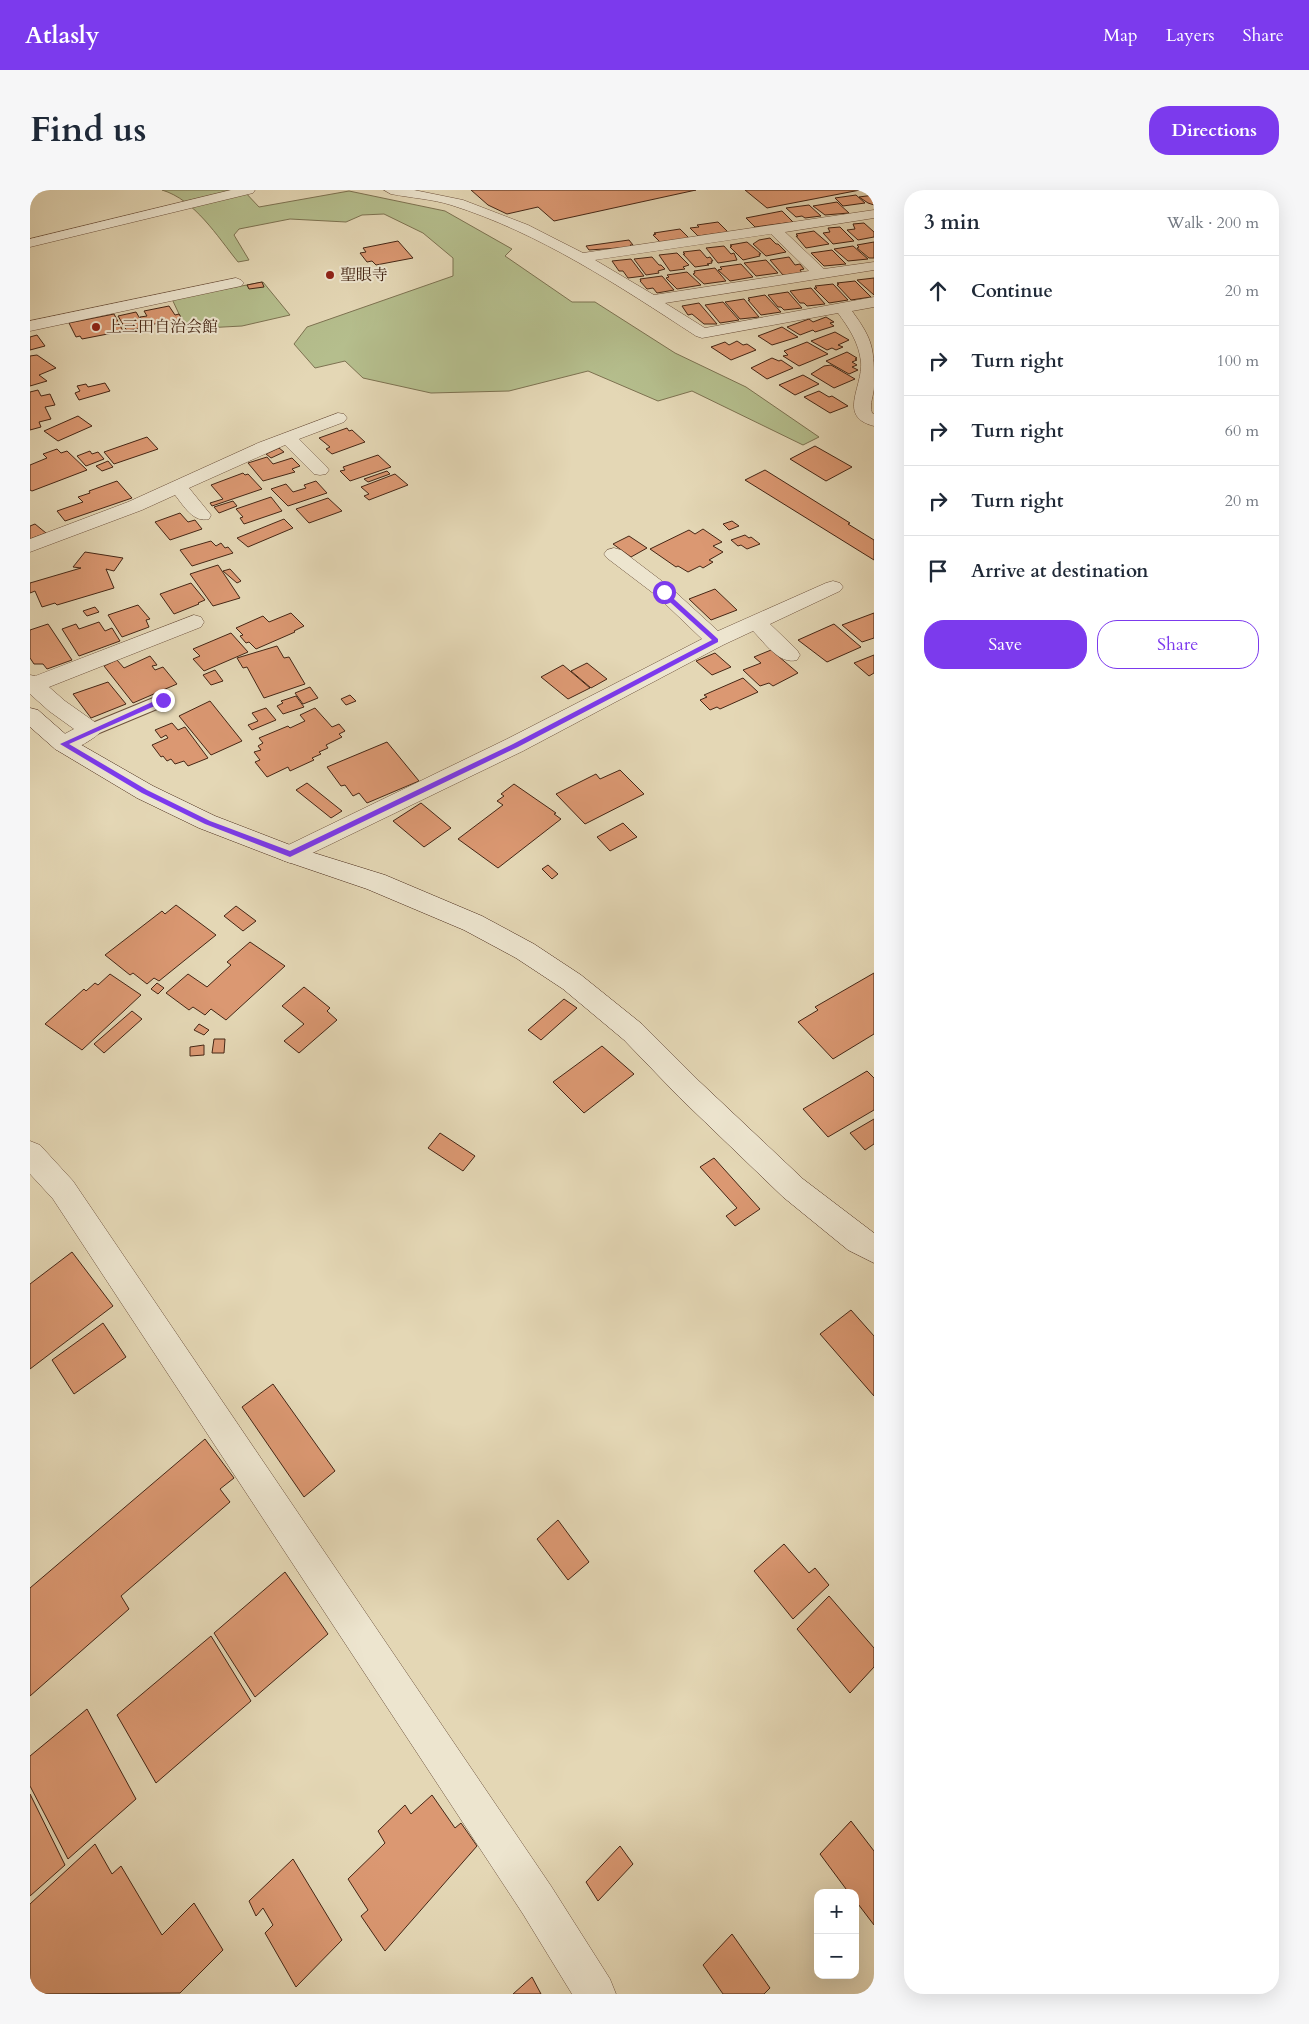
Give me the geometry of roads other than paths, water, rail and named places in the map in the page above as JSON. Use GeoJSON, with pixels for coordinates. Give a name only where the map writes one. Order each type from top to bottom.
{"type":"FeatureCollection","features":[{"type":"Feature","properties":{"kind":"street"},"geometry":{"type":"LineString","coordinates":[[30,243],[248,190]]}},
{"type":"Feature","properties":{"kind":"street"},"geometry":{"type":"LineString","coordinates":[[391,190],[457,203],[544,238],[652,300],[702,333],[874,302]]}},
{"type":"Feature","properties":{"kind":"street"},"geometry":{"type":"LineString","coordinates":[[581,258],[874,214]]}},
{"type":"Feature","properties":{"kind":"street"},"geometry":{"type":"LineString","coordinates":[[775,230],[820,274]]}},
{"type":"Feature","properties":{"kind":"street"},"geometry":{"type":"LineString","coordinates":[[652,300],[874,266]]}},
{"type":"Feature","properties":{"kind":"street"},"geometry":{"type":"LineString","coordinates":[[30,326],[236,283]]}},
{"type":"Feature","properties":{"kind":"street"},"geometry":{"type":"LineString","coordinates":[[841,307],[861,333],[868,349],[870,376],[862,399],[861,410],[864,416],[874,421]]}},
{"type":"Feature","properties":{"kind":"street"},"geometry":{"type":"LineString","coordinates":[[30,546],[135,506],[264,447],[338,418]]}},
{"type":"Feature","properties":{"kind":"street"},"geometry":{"type":"LineString","coordinates":[[288,438],[320,470]]}},
{"type":"Feature","properties":{"kind":"street"},"geometry":{"type":"LineString","coordinates":[[178,487],[202,515]]}},
{"type":"Feature","properties":{"kind":"street"},"geometry":{"type":"LineString","coordinates":[[614,554],[664,592],[716,640]]}},
{"type":"Feature","properties":{"kind":"street"},"geometry":{"type":"LineString","coordinates":[[290,854],[515,746],[716,640],[833,587]]}},
{"type":"Feature","properties":{"kind":"street"},"geometry":{"type":"LineString","coordinates":[[63,744],[91,730],[57,706],[32,684],[194,622]]}},
{"type":"Feature","properties":{"kind":"street"},"geometry":{"type":"LineString","coordinates":[[756,622],[790,655]]}},
{"type":"Feature","properties":{"kind":"street"},"geometry":{"type":"LineString","coordinates":[[30,715],[63,744],[145,792],[198,818],[290,854],[376,882],[473,923],[525,951],[564,977],[634,1032],[689,1089],[793,1188],[859,1240],[874,1249]]}},
{"type":"Feature","properties":{"kind":"street"},"geometry":{"type":"LineString","coordinates":[[30,1154],[64,1190],[537,1900],[595,1994]]}},
{"type":"Feature","properties":{"kind":"lane"},"geometry":{"type":"LineString","coordinates":[[91,730],[163,700]]}},
{"type":"Feature","properties":{"kind":"place","name":"聖眼寺"},"geometry":{"type":"Point","coordinates":[330,275]}},
{"type":"Feature","properties":{"kind":"place","name":"上三田自治会館"},"geometry":{"type":"Point","coordinates":[96,327]}}]}
